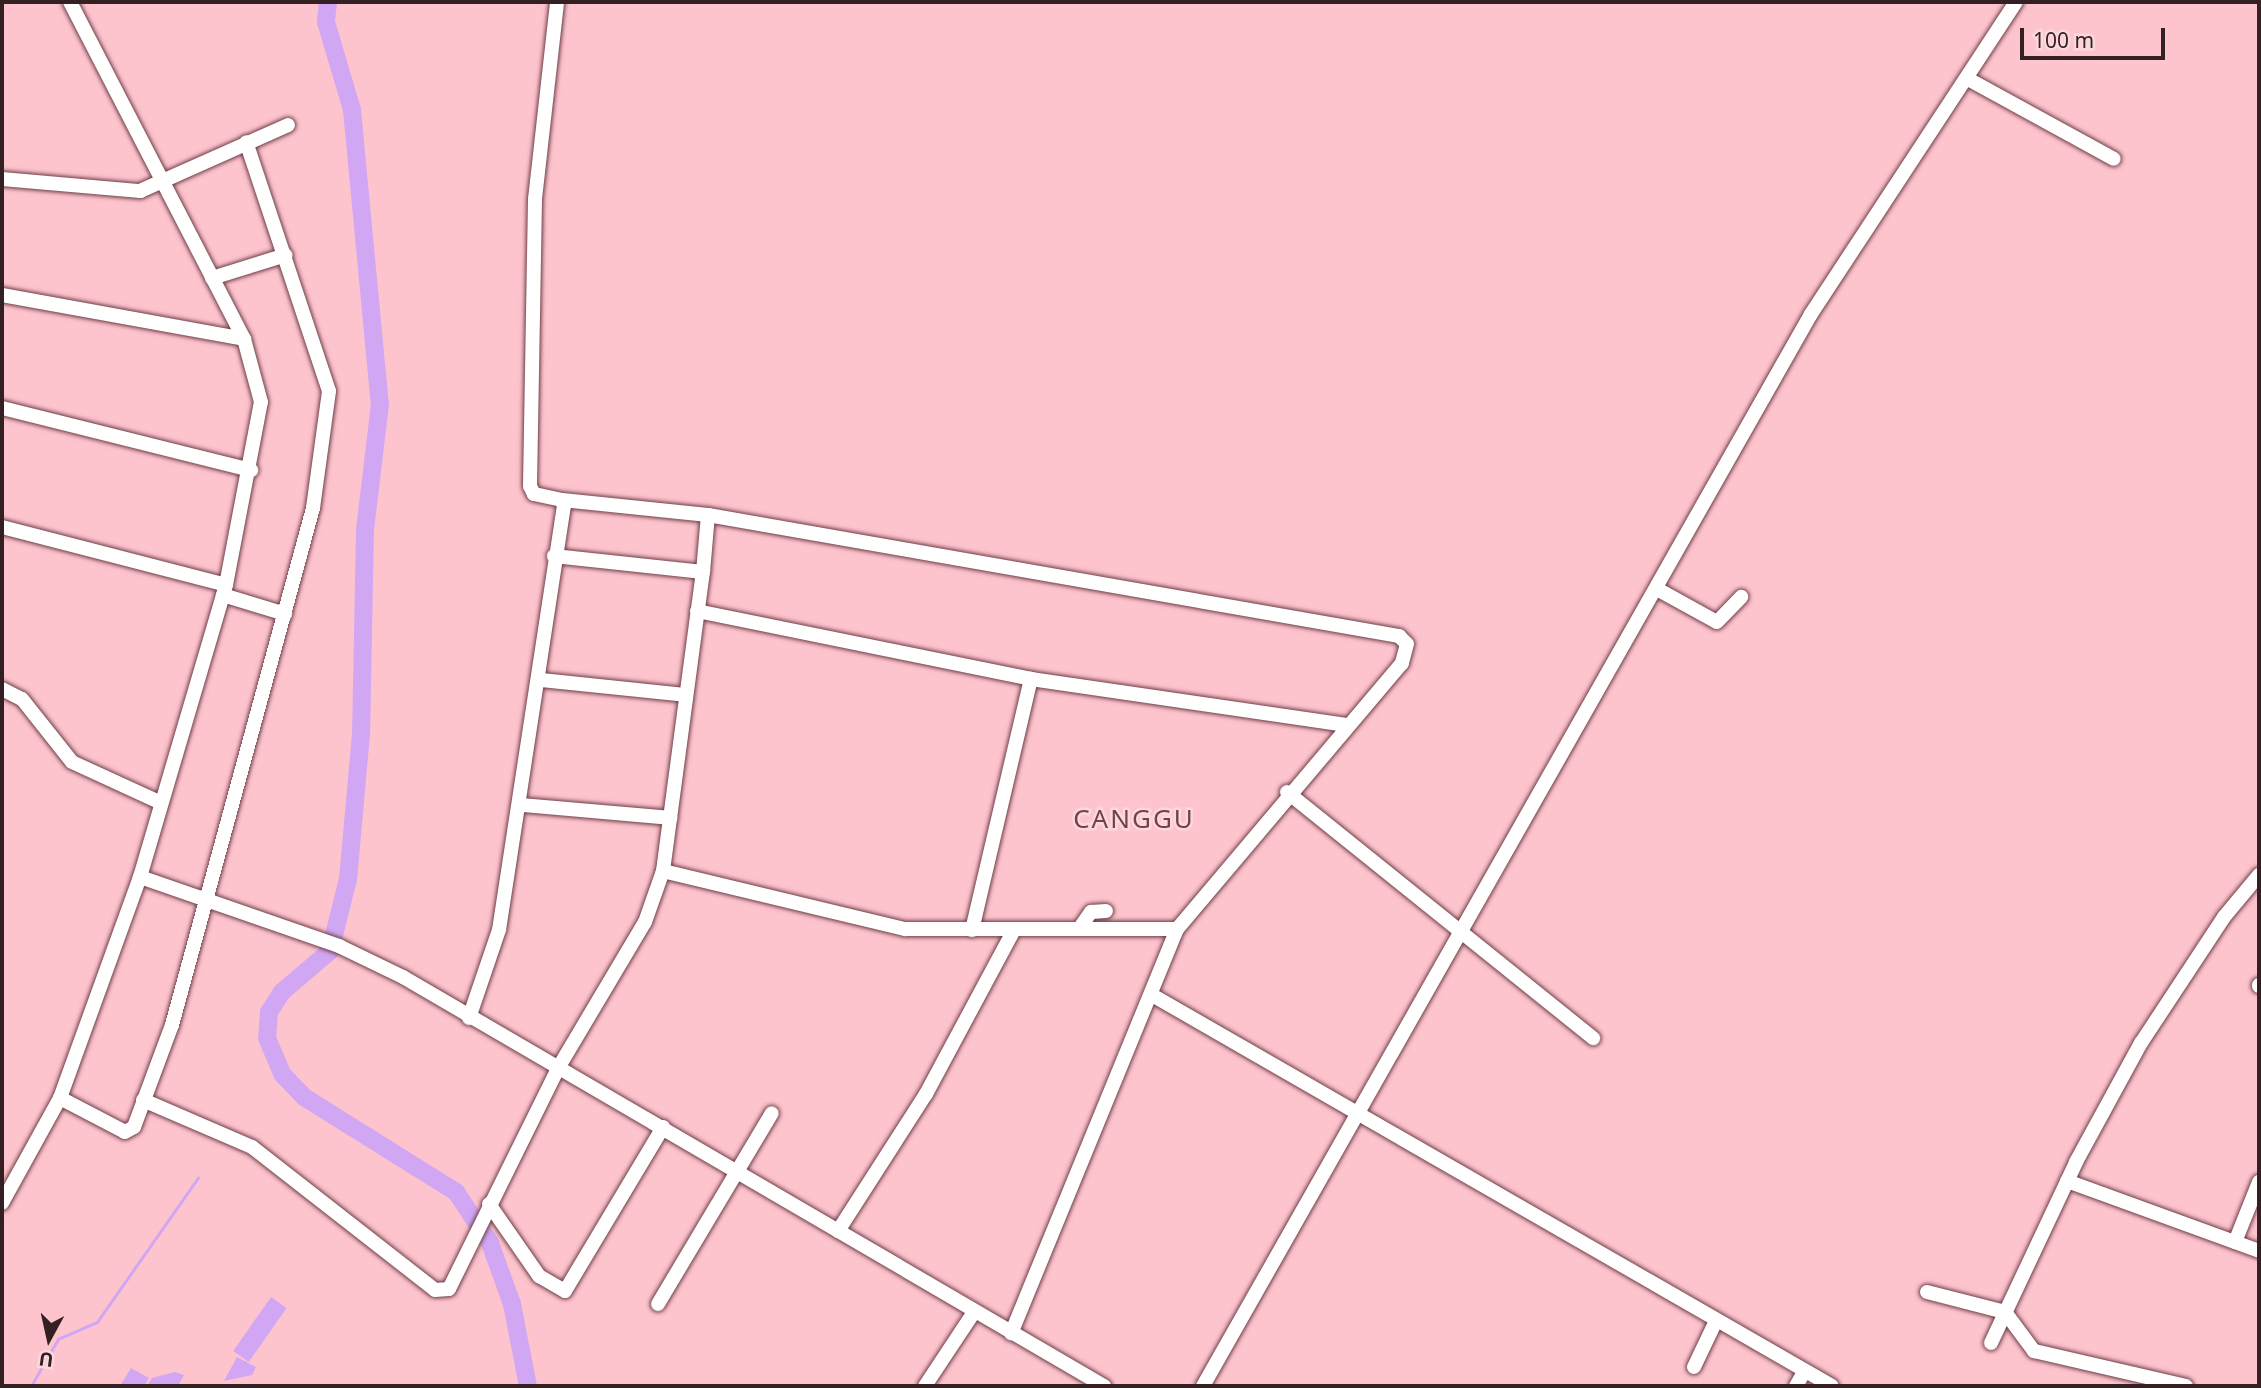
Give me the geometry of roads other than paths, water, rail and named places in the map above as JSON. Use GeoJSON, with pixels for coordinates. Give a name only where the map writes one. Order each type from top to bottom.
{"type":"FeatureCollection","features":[{"type":"Feature","properties":{"kind":"street"},"geometry":{"type":"LineString","coordinates":[[2,1203],[60,1098],[140,877],[224,590],[251,470],[261,402],[244,339],[159,184],[70,2]]}},
{"type":"Feature","properties":{"kind":"street"},"geometry":{"type":"LineString","coordinates":[[557,2],[535,199],[531,492],[562,500],[708,515],[1399,636],[1407,644],[1402,663],[1287,792],[1177,929],[1011,1333]]}},
{"type":"Feature","properties":{"kind":"street"},"geometry":{"type":"LineString","coordinates":[[1203,1386],[1458,932],[1657,589],[1811,314],[1968,79],[2015,2]]}},
{"type":"Feature","properties":{"kind":"street"},"geometry":{"type":"LineString","coordinates":[[1968,79],[2114,159]]}},
{"type":"Feature","properties":{"kind":"street"},"geometry":{"type":"LineString","coordinates":[[2,179],[129,192],[159,184],[288,125]]}},
{"type":"Feature","properties":{"kind":"street"},"geometry":{"type":"LineString","coordinates":[[60,1098],[128,1133],[143,1100],[172,1025],[285,614],[329,411],[286,255],[246,142]]}},
{"type":"Feature","properties":{"kind":"street"},"geometry":{"type":"LineString","coordinates":[[212,278],[286,255]]}},
{"type":"Feature","properties":{"kind":"street"},"geometry":{"type":"LineString","coordinates":[[2,295],[244,339]]}},
{"type":"Feature","properties":{"kind":"street"},"geometry":{"type":"LineString","coordinates":[[2,408],[251,470]]}},
{"type":"Feature","properties":{"kind":"street"},"geometry":{"type":"LineString","coordinates":[[469,1018],[499,930],[522,805],[541,680],[562,500]]}},
{"type":"Feature","properties":{"kind":"street"},"geometry":{"type":"LineString","coordinates":[[143,1100],[252,1147],[435,1290],[452,1284],[476,1229],[557,1070],[645,922],[663,871],[703,572],[708,515]]}},
{"type":"Feature","properties":{"kind":"street"},"geometry":{"type":"LineString","coordinates":[[2,527],[224,590],[285,614]]}},
{"type":"Feature","properties":{"kind":"street"},"geometry":{"type":"LineString","coordinates":[[554,556],[703,572]]}},
{"type":"Feature","properties":{"kind":"street"},"geometry":{"type":"LineString","coordinates":[[1657,589],[1717,622],[1741,597]]}},
{"type":"Feature","properties":{"kind":"street"},"geometry":{"type":"LineString","coordinates":[[697,611],[1031,679],[1345,725]]}},
{"type":"Feature","properties":{"kind":"street"},"geometry":{"type":"LineString","coordinates":[[972,930],[1031,679]]}},
{"type":"Feature","properties":{"kind":"street"},"geometry":{"type":"LineString","coordinates":[[541,680],[685,695]]}},
{"type":"Feature","properties":{"kind":"street"},"geometry":{"type":"LineString","coordinates":[[2,689],[22,699],[72,762],[161,803]]}},
{"type":"Feature","properties":{"kind":"street"},"geometry":{"type":"LineString","coordinates":[[1287,792],[1593,1038]]}},
{"type":"Feature","properties":{"kind":"street"},"geometry":{"type":"LineString","coordinates":[[522,805],[670,818]]}},
{"type":"Feature","properties":{"kind":"street"},"geometry":{"type":"LineString","coordinates":[[663,871],[863,922],[972,930],[1177,929]]}},
{"type":"Feature","properties":{"kind":"street"},"geometry":{"type":"LineString","coordinates":[[1991,1343],[2067,1181],[2151,1025],[2259,875]]}},
{"type":"Feature","properties":{"kind":"street"},"geometry":{"type":"LineString","coordinates":[[140,877],[204,902],[339,946],[663,1127],[1104,1386]]}},
{"type":"Feature","properties":{"kind":"street"},"geometry":{"type":"LineString","coordinates":[[1079,929],[1089,913],[1106,911]]}},
{"type":"Feature","properties":{"kind":"street"},"geometry":{"type":"LineString","coordinates":[[838,1231],[926,1094],[1014,930]]}},
{"type":"Feature","properties":{"kind":"street"},"geometry":{"type":"LineString","coordinates":[[1152,995],[1715,1323],[1832,1386]]}},
{"type":"Feature","properties":{"kind":"street"},"geometry":{"type":"LineString","coordinates":[[658,1304],[772,1113]]}},
{"type":"Feature","properties":{"kind":"street"},"geometry":{"type":"LineString","coordinates":[[488,1206],[539,1276],[565,1291],[663,1127]]}},
{"type":"Feature","properties":{"kind":"street"},"geometry":{"type":"LineString","coordinates":[[2067,1181],[2259,1251]]}},
{"type":"Feature","properties":{"kind":"street"},"geometry":{"type":"LineString","coordinates":[[2235,1242],[2259,1182]]}},
{"type":"Feature","properties":{"kind":"street"},"geometry":{"type":"LineString","coordinates":[[1927,1292],[2005,1312],[2034,1351],[2186,1386]]}},
{"type":"Feature","properties":{"kind":"street"},"geometry":{"type":"LineString","coordinates":[[925,1386],[974,1312]]}},
{"type":"Feature","properties":{"kind":"street"},"geometry":{"type":"LineString","coordinates":[[1694,1367],[1715,1323]]}},
{"type":"Feature","properties":{"kind":"street"},"geometry":{"type":"LineString","coordinates":[[1796,1386],[1804,1372]]}},
{"type":"Feature","properties":{"kind":"waterway"},"geometry":{"type":"LineString","coordinates":[[328,2],[326,22],[352,110],[380,404],[365,529],[361,734],[348,879],[330,951],[282,992],[269,1012],[267,1038],[282,1074],[304,1097],[456,1192],[490,1243],[512,1304],[528,1386]]}},
{"type":"Feature","properties":{"kind":"waterway"},"geometry":{"type":"LineString","coordinates":[[31,1386],[58,1339],[97,1322],[198,1178]]}},
{"type":"Feature","properties":{"kind":"district","name":"CANGGU"},"geometry":{"type":"Point","coordinates":[1134,819]}}]}
